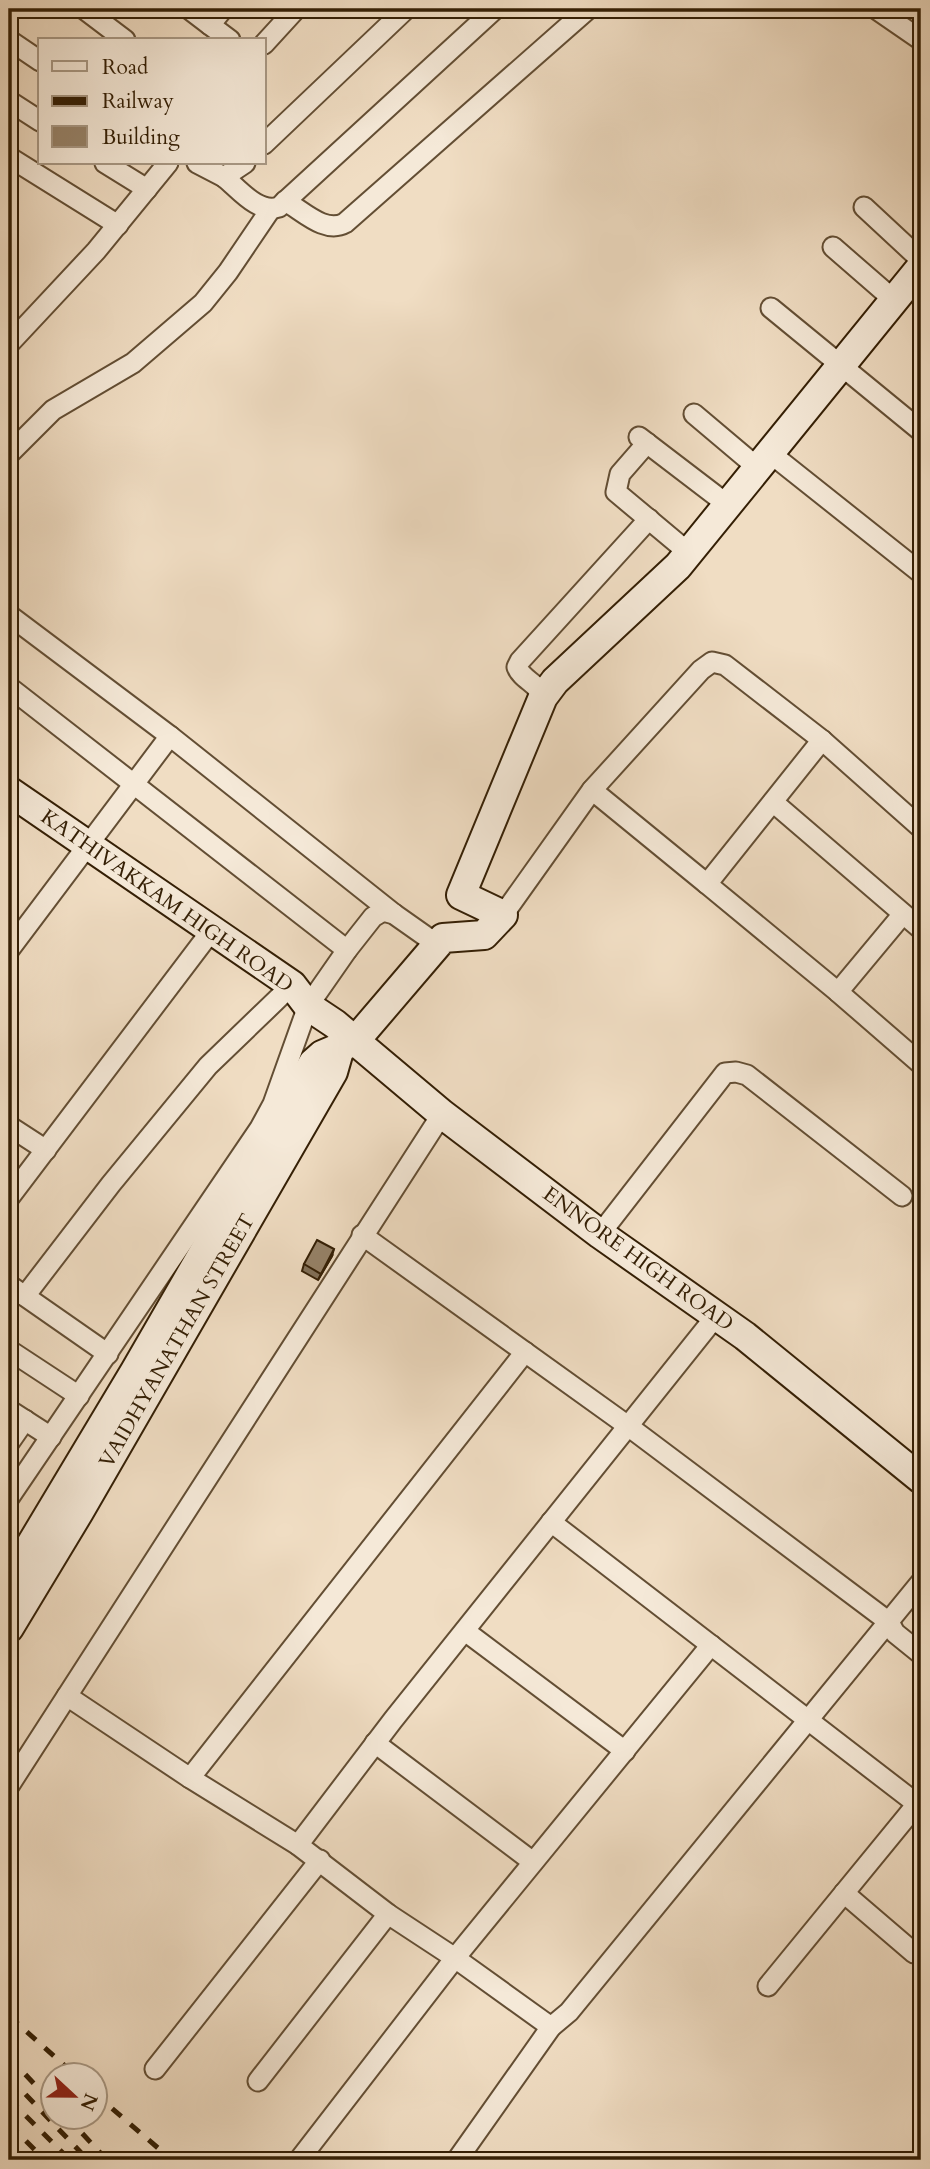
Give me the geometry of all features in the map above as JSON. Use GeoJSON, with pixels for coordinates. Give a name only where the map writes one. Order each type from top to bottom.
{"type":"FeatureCollection","features":[{"type":"Feature","properties":{"kind":"main road"},"geometry":{"type":"LineString","coordinates":[[346,1046],[443,938],[484,935],[503,915],[461,895],[543,697],[555,681],[689,553],[921,267]]}},
{"type":"Feature","properties":{"kind":"main road","name":"KATHIVAKKAM HIGH ROAD"},"geometry":{"type":"LineString","coordinates":[[9,791],[212,930],[300,995],[346,1046]]}},
{"type":"Feature","properties":{"kind":"main road","name":"ENNORE HIGH ROAD"},"geometry":{"type":"LineString","coordinates":[[346,1046],[442,1114],[600,1234],[716,1316],[921,1479]]}},
{"type":"Feature","properties":{"kind":"main road","name":"VAIDHYANATHAN STREET"},"geometry":{"type":"LineString","coordinates":[[9,1581],[149,1347],[313,1063],[322,1055],[346,1046]]}},
{"type":"Feature","properties":{"kind":"main road","name":"VAIDHYANATHAN STREET"},"geometry":{"type":"LineString","coordinates":[[9,1628],[155,1383],[346,1046]]}},
{"type":"Feature","properties":{"kind":"street"},"geometry":{"type":"LineString","coordinates":[[84,9],[122,38]]}},
{"type":"Feature","properties":{"kind":"street"},"geometry":{"type":"LineString","coordinates":[[189,9],[227,38]]}},
{"type":"Feature","properties":{"kind":"street"},"geometry":{"type":"LineString","coordinates":[[210,25],[223,9]]}},
{"type":"Feature","properties":{"kind":"street"},"geometry":{"type":"LineString","coordinates":[[266,42],[296,9]]}},
{"type":"Feature","properties":{"kind":"street"},"geometry":{"type":"LineString","coordinates":[[266,142],[406,9]]}},
{"type":"Feature","properties":{"kind":"street"},"geometry":{"type":"LineString","coordinates":[[9,454],[53,410],[133,363],[203,303],[278,205],[495,9]]}},
{"type":"Feature","properties":{"kind":"street"},"geometry":{"type":"LineString","coordinates":[[199,164],[225,177],[261,207],[278,205],[336,228],[345,223],[588,9]]}},
{"type":"Feature","properties":{"kind":"street"},"geometry":{"type":"LineString","coordinates":[[876,9],[921,40]]}},
{"type":"Feature","properties":{"kind":"street"},"geometry":{"type":"LineString","coordinates":[[9,40],[38,60]]}},
{"type":"Feature","properties":{"kind":"street"},"geometry":{"type":"LineString","coordinates":[[9,101],[38,120]]}},
{"type":"Feature","properties":{"kind":"street"},"geometry":{"type":"LineString","coordinates":[[9,158],[118,225]]}},
{"type":"Feature","properties":{"kind":"street"},"geometry":{"type":"LineString","coordinates":[[107,164],[146,189]]}},
{"type":"Feature","properties":{"kind":"street"},"geometry":{"type":"LineString","coordinates":[[9,344],[118,225],[167,164]]}},
{"type":"Feature","properties":{"kind":"street"},"geometry":{"type":"LineString","coordinates":[[225,177],[243,164]]}},
{"type":"Feature","properties":{"kind":"street"},"geometry":{"type":"LineString","coordinates":[[864,207],[921,260]]}},
{"type":"Feature","properties":{"kind":"street"},"geometry":{"type":"LineString","coordinates":[[833,247],[894,300]]}},
{"type":"Feature","properties":{"kind":"street"},"geometry":{"type":"LineString","coordinates":[[771,308],[921,431]]}},
{"type":"Feature","properties":{"kind":"street"},"geometry":{"type":"LineString","coordinates":[[694,414],[764,460],[921,573]]}},
{"type":"Feature","properties":{"kind":"street"},"geometry":{"type":"LineString","coordinates":[[689,553],[617,492],[616,483],[643,440],[728,505]]}},
{"type":"Feature","properties":{"kind":"street"},"geometry":{"type":"LineString","coordinates":[[543,697],[540,689],[519,673],[517,667],[520,661],[649,519]]}},
{"type":"Feature","properties":{"kind":"street"},"geometry":{"type":"LineString","coordinates":[[9,615],[170,736],[394,914],[438,945]]}},
{"type":"Feature","properties":{"kind":"street"},"geometry":{"type":"LineString","coordinates":[[503,915],[592,790],[701,670],[712,662],[725,665],[822,740],[921,828]]}},
{"type":"Feature","properties":{"kind":"street"},"geometry":{"type":"LineString","coordinates":[[9,687],[347,950]]}},
{"type":"Feature","properties":{"kind":"street"},"geometry":{"type":"LineString","coordinates":[[9,950],[170,736]]}},
{"type":"Feature","properties":{"kind":"street"},"geometry":{"type":"LineString","coordinates":[[707,884],[822,740]]}},
{"type":"Feature","properties":{"kind":"street"},"geometry":{"type":"LineString","coordinates":[[592,790],[838,992],[921,1064]]}},
{"type":"Feature","properties":{"kind":"street"},"geometry":{"type":"LineString","coordinates":[[773,802],[921,929]]}},
{"type":"Feature","properties":{"kind":"street"},"geometry":{"type":"LineString","coordinates":[[108,1354],[17,1291],[208,1066],[300,995],[347,950],[373,917],[383,911],[394,914]]}},
{"type":"Feature","properties":{"kind":"street"},"geometry":{"type":"LineString","coordinates":[[838,992],[903,914]]}},
{"type":"Feature","properties":{"kind":"street"},"geometry":{"type":"LineString","coordinates":[[9,1198],[212,930]]}},
{"type":"Feature","properties":{"kind":"street"},"geometry":{"type":"LineString","coordinates":[[9,1498],[260,1128],[272,1104],[300,995]]}},
{"type":"Feature","properties":{"kind":"street"},"geometry":{"type":"LineString","coordinates":[[600,1234],[725,1073],[747,1075],[902,1196]]}},
{"type":"Feature","properties":{"kind":"street"},"geometry":{"type":"LineString","coordinates":[[9,1786],[442,1114]]}},
{"type":"Feature","properties":{"kind":"street"},"geometry":{"type":"LineString","coordinates":[[9,1126],[46,1150]]}},
{"type":"Feature","properties":{"kind":"street"},"geometry":{"type":"LineString","coordinates":[[362,1236],[628,1426],[888,1622],[895,1633],[921,1654]]}},
{"type":"Feature","properties":{"kind":"street"},"geometry":{"type":"LineString","coordinates":[[298,1844],[375,1743],[716,1316]]}},
{"type":"Feature","properties":{"kind":"street"},"geometry":{"type":"LineString","coordinates":[[9,1350],[79,1396]]}},
{"type":"Feature","properties":{"kind":"street"},"geometry":{"type":"LineString","coordinates":[[190,1778],[525,1352]]}},
{"type":"Feature","properties":{"kind":"street"},"geometry":{"type":"LineString","coordinates":[[9,1443],[17,1415],[51,1437]]}},
{"type":"Feature","properties":{"kind":"street"},"geometry":{"type":"LineString","coordinates":[[551,1522],[919,1805],[768,1986]]}},
{"type":"Feature","properties":{"kind":"street"},"geometry":{"type":"LineString","coordinates":[[457,2160],[551,2027],[569,2012],[921,1582]]}},
{"type":"Feature","properties":{"kind":"street"},"geometry":{"type":"LineString","coordinates":[[465,1631],[625,1751]]}},
{"type":"Feature","properties":{"kind":"street"},"geometry":{"type":"LineString","coordinates":[[299,2160],[456,1958],[711,1645]]}},
{"type":"Feature","properties":{"kind":"street"},"geometry":{"type":"LineString","coordinates":[[67,1696],[190,1778],[298,1844],[388,1914],[456,1958],[551,2027]]}},
{"type":"Feature","properties":{"kind":"street"},"geometry":{"type":"LineString","coordinates":[[375,1743],[533,1862]]}},
{"type":"Feature","properties":{"kind":"street"},"geometry":{"type":"LineString","coordinates":[[155,2069],[320,1860]]}},
{"type":"Feature","properties":{"kind":"street"},"geometry":{"type":"LineString","coordinates":[[844,1893],[914,1953]]}},
{"type":"Feature","properties":{"kind":"street"},"geometry":{"type":"LineString","coordinates":[[258,2081],[388,1914]]}},
{"type":"Feature","properties":{"kind":"building"},"geometry":{"type":"Polygon","coordinates":[[[317,1240],[334,1249],[321,1274],[304,1264],[317,1240]]]}},
{"type":"Feature","properties":{"kind":"railway"},"geometry":{"type":"LineString","coordinates":[[9,2016],[58,2060]]}},
{"type":"Feature","properties":{"kind":"railway"},"geometry":{"type":"LineString","coordinates":[[9,2057],[38,2088]]}},
{"type":"Feature","properties":{"kind":"railway"},"geometry":{"type":"LineString","coordinates":[[9,2077],[88,2160]]}},
{"type":"Feature","properties":{"kind":"railway"},"geometry":{"type":"LineString","coordinates":[[9,2099],[70,2160]]}},
{"type":"Feature","properties":{"kind":"railway"},"geometry":{"type":"LineString","coordinates":[[108,2105],[172,2160]]}},
{"type":"Feature","properties":{"kind":"railway"},"geometry":{"type":"LineString","coordinates":[[9,2124],[45,2160]]}},
{"type":"Feature","properties":{"kind":"railway"},"geometry":{"type":"LineString","coordinates":[[79,2130],[107,2160]]}}]}
